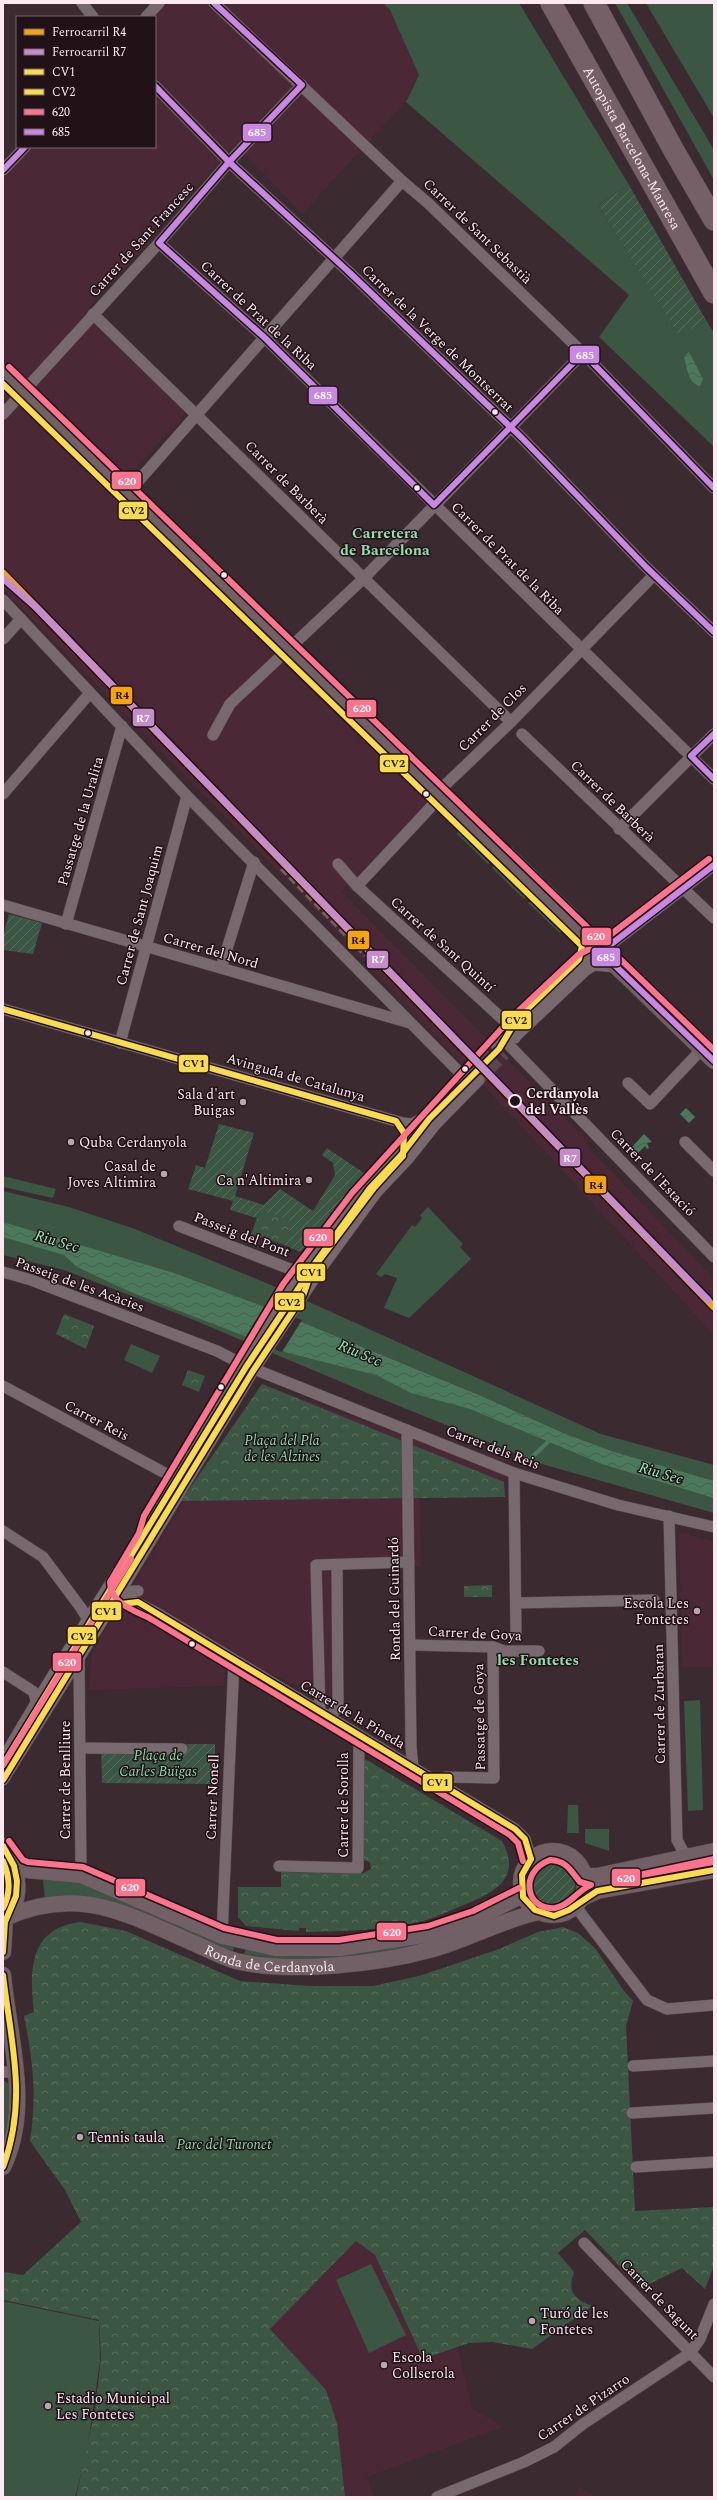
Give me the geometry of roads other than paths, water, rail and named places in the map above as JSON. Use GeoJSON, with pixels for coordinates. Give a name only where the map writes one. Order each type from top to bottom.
{"type":"FeatureCollection","features":[{"type":"Feature","properties":{"kind":"highway","name":"Autopista Barcelona-Manresa"},"geometry":{"type":"LineString","coordinates":[[551,3],[714,292]]}},
{"type":"Feature","properties":{"kind":"highway"},"geometry":{"type":"LineString","coordinates":[[594,3],[672,149],[714,220]]}},
{"type":"Feature","properties":{"kind":"street"},"geometry":{"type":"LineString","coordinates":[[82,3],[92,16]]}},
{"type":"Feature","properties":{"kind":"street"},"geometry":{"type":"LineString","coordinates":[[147,16],[159,3]]}},
{"type":"Feature","properties":{"kind":"street","name":"Carrer de Sant Sebastià"},"geometry":{"type":"LineString","coordinates":[[214,3],[402,181],[428,202],[583,353],[714,488]]}},
{"type":"Feature","properties":{"kind":"street","name":"Carrer de Sant Francesc"},"geometry":{"type":"LineString","coordinates":[[3,414],[159,243],[229,162],[302,85]]}},
{"type":"Feature","properties":{"kind":"street","name":"Carrer de la Verge de Montserrat"},"geometry":{"type":"LineString","coordinates":[[156,87],[229,162],[334,259],[522,438],[654,575],[714,632]]}},
{"type":"Feature","properties":{"kind":"street"},"geometry":{"type":"LineString","coordinates":[[3,170],[24,148]]}},
{"type":"Feature","properties":{"kind":"street"},"geometry":{"type":"LineString","coordinates":[[127,494],[402,181]]}},
{"type":"Feature","properties":{"kind":"street","name":"Carrer de Prat de la Riba"},"geometry":{"type":"LineString","coordinates":[[159,243],[265,338],[714,779]]}},
{"type":"Feature","properties":{"kind":"street","name":"Carrer de Barberà"},"geometry":{"type":"LineString","coordinates":[[93,314],[511,722]]}},
{"type":"Feature","properties":{"kind":"street"},"geometry":{"type":"LineString","coordinates":[[213,735],[230,704],[363,579],[583,353]]}},
{"type":"Feature","properties":{"kind":"street"},"geometry":{"type":"LineString","coordinates":[[3,373],[437,795],[588,939],[595,955],[616,967],[714,1061]]}},
{"type":"Feature","properties":{"kind":"street","name":"Carrer de Clos"},"geometry":{"type":"LineString","coordinates":[[357,886],[430,808],[437,795],[503,727],[511,722],[580,649],[654,575]]}},
{"type":"Feature","properties":{"kind":"street"},"geometry":{"type":"LineString","coordinates":[[3,600],[187,796],[254,862],[411,1024],[473,1078],[417,1147],[410,1158],[374,1188],[302,1275],[252,1350],[249,1367],[134,1570],[3,1780]]}},
{"type":"Feature","properties":{"kind":"street"},"geometry":{"type":"LineString","coordinates":[[3,639],[21,618]]}},
{"type":"Feature","properties":{"kind":"street"},"geometry":{"type":"LineString","coordinates":[[3,794],[85,701],[90,692]]}},
{"type":"Feature","properties":{"kind":"street","name":"Passatge de la Uralita"},"geometry":{"type":"LineString","coordinates":[[66,924],[122,726]]}},
{"type":"Feature","properties":{"kind":"street","name":"Carrer de Barberà"},"geometry":{"type":"LineString","coordinates":[[522,734],[714,918]]}},
{"type":"Feature","properties":{"kind":"street"},"geometry":{"type":"LineString","coordinates":[[619,828],[714,734]]}},
{"type":"Feature","properties":{"kind":"street","name":"Carrer de Sant Joaquim"},"geometry":{"type":"LineString","coordinates":[[120,1042],[144,947],[187,796]]}},
{"type":"Feature","properties":{"kind":"street"},"geometry":{"type":"LineString","coordinates":[[221,968],[254,862]]}},
{"type":"Feature","properties":{"kind":"street","name":"Carrer de Sant Quintí"},"geometry":{"type":"LineString","coordinates":[[338,864],[357,886],[509,1039]]}},
{"type":"Feature","properties":{"kind":"street"},"geometry":{"type":"LineString","coordinates":[[509,1039],[595,955],[714,865]]}},
{"type":"Feature","properties":{"kind":"street","name":"Carrer del Nord"},"geometry":{"type":"LineString","coordinates":[[3,905],[411,1024]]}},
{"type":"Feature","properties":{"kind":"street"},"geometry":{"type":"LineString","coordinates":[[509,1039],[586,970],[594,965],[616,967]]}},
{"type":"Feature","properties":{"kind":"street","name":"Avinguda de Catalunya"},"geometry":{"type":"LineString","coordinates":[[3,1009],[396,1121],[412,1124],[421,1120],[473,1078]]}},
{"type":"Feature","properties":{"kind":"street","name":"Carrer de l'Estació"},"geometry":{"type":"LineString","coordinates":[[509,1039],[714,1257]]}},
{"type":"Feature","properties":{"kind":"street"},"geometry":{"type":"LineString","coordinates":[[628,1083],[650,1104],[702,1049]]}},
{"type":"Feature","properties":{"kind":"street","name":"Avinguda de Catalunya"},"geometry":{"type":"LineString","coordinates":[[302,1275],[358,1198],[445,1101]]}},
{"type":"Feature","properties":{"kind":"street"},"geometry":{"type":"LineString","coordinates":[[396,1121],[404,1133],[405,1145],[410,1158]]}},
{"type":"Feature","properties":{"kind":"street"},"geometry":{"type":"LineString","coordinates":[[685,1142],[714,1171]]}},
{"type":"Feature","properties":{"kind":"street","name":"Passeig del Pont"},"geometry":{"type":"LineString","coordinates":[[179,1226],[302,1275],[309,1291]]}},
{"type":"Feature","properties":{"kind":"street","name":"Passeig de les Acàcies"},"geometry":{"type":"LineString","coordinates":[[3,1272],[31,1280],[146,1324],[234,1358],[249,1367],[268,1374]]}},
{"type":"Feature","properties":{"kind":"street"},"geometry":{"type":"LineString","coordinates":[[3,1758],[35,1692],[92,1615],[237,1377],[266,1354],[309,1291],[302,1275]]}},
{"type":"Feature","properties":{"kind":"street","name":"Passeig de les Acàcies"},"geometry":{"type":"LineString","coordinates":[[146,1324],[159,1335],[229,1361],[235,1367],[237,1377]]}},
{"type":"Feature","properties":{"kind":"street","name":"Carrer dels Reis"},"geometry":{"type":"LineString","coordinates":[[268,1374],[514,1473],[618,1505],[714,1527]]}},
{"type":"Feature","properties":{"kind":"street","name":"Carrer Reis"},"geometry":{"type":"LineString","coordinates":[[3,1386],[176,1479]]}},
{"type":"Feature","properties":{"kind":"street","name":"Ronda del Guinardó"},"geometry":{"type":"LineString","coordinates":[[407,1430],[413,1768]]}},
{"type":"Feature","properties":{"kind":"street"},"geometry":{"type":"LineString","coordinates":[[514,1473],[516,1635]]}},
{"type":"Feature","properties":{"kind":"street","name":"Carrer de Zurbaran"},"geometry":{"type":"LineString","coordinates":[[669,1516],[677,1840],[684,1853],[696,1855]]}},
{"type":"Feature","properties":{"kind":"street"},"geometry":{"type":"LineString","coordinates":[[121,1591],[118,1584],[120,1578],[146,1536],[151,1520]]}},
{"type":"Feature","properties":{"kind":"street"},"geometry":{"type":"LineString","coordinates":[[3,1531],[43,1557],[74,1598],[92,1615]]}},
{"type":"Feature","properties":{"kind":"street"},"geometry":{"type":"LineString","coordinates":[[320,1712],[316,1565],[409,1562]]}},
{"type":"Feature","properties":{"kind":"street"},"geometry":{"type":"LineString","coordinates":[[331,1718],[338,1703],[337,1565]]}},
{"type":"Feature","properties":{"kind":"street"},"geometry":{"type":"LineString","coordinates":[[112,1605],[141,1600],[134,1570]]}},
{"type":"Feature","properties":{"kind":"street"},"geometry":{"type":"LineString","coordinates":[[86,1645],[82,1640],[92,1615],[102,1608],[112,1593],[121,1591]]}},
{"type":"Feature","properties":{"kind":"street","name":"Carrer de la Pineda"},"geometry":{"type":"LineString","coordinates":[[121,1591],[125,1596],[141,1600],[234,1660],[515,1829],[525,1839],[531,1859]]}},
{"type":"Feature","properties":{"kind":"street"},"geometry":{"type":"LineString","coordinates":[[74,1598],[92,1615]]}},
{"type":"Feature","properties":{"kind":"street"},"geometry":{"type":"LineString","coordinates":[[516,1602],[654,1600]]}},
{"type":"Feature","properties":{"kind":"street","name":"Carrer de Goya"},"geometry":{"type":"LineString","coordinates":[[410,1645],[493,1647],[504,1651],[539,1651]]}},
{"type":"Feature","properties":{"kind":"street","name":"Passatge de Goya"},"geometry":{"type":"LineString","coordinates":[[441,1784],[446,1777],[494,1778],[493,1647]]}},
{"type":"Feature","properties":{"kind":"street","name":"Carrer Nonell"},"geometry":{"type":"LineString","coordinates":[[222,1936],[234,1660]]}},
{"type":"Feature","properties":{"kind":"street"},"geometry":{"type":"LineString","coordinates":[[35,1692],[56,1682],[67,1666],[77,1661]]}},
{"type":"Feature","properties":{"kind":"street","name":"Carrer de Benlliure"},"geometry":{"type":"LineString","coordinates":[[77,1661],[80,1684],[81,1875]]}},
{"type":"Feature","properties":{"kind":"street"},"geometry":{"type":"LineString","coordinates":[[3,1672],[35,1692]]}},
{"type":"Feature","properties":{"kind":"street","name":"Carrer de Sorolla"},"geometry":{"type":"LineString","coordinates":[[279,1866],[358,1868],[359,1735]]}},
{"type":"Feature","properties":{"kind":"street"},"geometry":{"type":"LineString","coordinates":[[80,1748],[182,1749]]}},
{"type":"Feature","properties":{"kind":"street"},"geometry":{"type":"LineString","coordinates":[[3,1952],[4,1919],[13,1904],[17,1889],[16,1872],[7,1851]]}},
{"type":"Feature","properties":{"kind":"street","name":"Ronda de Cerdanyola"},"geometry":{"type":"LineString","coordinates":[[7,1851],[18,1866],[26,1870],[81,1875],[222,1936],[276,1948],[316,1949],[402,1940],[430,1934],[476,1918],[523,1895]]}},
{"type":"Feature","properties":{"kind":"street"},"geometry":{"type":"LineString","coordinates":[[579,1902],[586,1887],[585,1876],[574,1858],[565,1853],[546,1851],[531,1859],[521,1876],[523,1895],[526,1902],[538,1912],[546,1915],[562,1914],[597,1891],[714,1870]]}},
{"type":"Feature","properties":{"kind":"street"},"geometry":{"type":"LineString","coordinates":[[585,1876],[597,1876],[714,1851]]}},
{"type":"Feature","properties":{"kind":"street","name":"Ronda de Cerdanyola"},"geometry":{"type":"LineString","coordinates":[[4,1919],[27,1908],[56,1902],[115,1909],[236,1961],[275,1966],[342,1964],[404,1956],[434,1949],[523,1916],[538,1912]]}},
{"type":"Feature","properties":{"kind":"street"},"geometry":{"type":"LineString","coordinates":[[579,1902],[647,2000],[667,2009],[714,2005]]}},
{"type":"Feature","properties":{"kind":"street"},"geometry":{"type":"LineString","coordinates":[[3,1975],[9,2072],[18,2110],[15,2133],[3,2167]]}},
{"type":"Feature","properties":{"kind":"street"},"geometry":{"type":"LineString","coordinates":[[633,2066],[714,2061]]}},
{"type":"Feature","properties":{"kind":"street"},"geometry":{"type":"LineString","coordinates":[[632,2113],[714,2108]]}},
{"type":"Feature","properties":{"kind":"street"},"geometry":{"type":"LineString","coordinates":[[636,2167],[714,2162]]}},
{"type":"Feature","properties":{"kind":"street","name":"Carrer de Sagunt"},"geometry":{"type":"LineString","coordinates":[[584,2243],[714,2376]]}},
{"type":"Feature","properties":{"kind":"street","name":"Carrer de Pizarro"},"geometry":{"type":"LineString","coordinates":[[437,2497],[524,2462],[554,2447],[582,2424],[690,2353],[700,2339],[714,2304]]}},
{"type":"Feature","properties":{"kind":"water"},"geometry":{"type":"Polygon","coordinates":[[[689,352],[703,379],[700,386],[696,385],[690,379],[684,357],[689,352]]]}},
{"type":"Feature","properties":{"kind":"water"},"geometry":{"type":"Polygon","coordinates":[[[686,1108],[695,1117],[689,1123],[680,1114],[686,1108]]]}},
{"type":"Feature","properties":{"kind":"water"},"geometry":{"type":"Polygon","coordinates":[[[644,1134],[652,1142],[647,1143],[649,1148],[647,1149],[645,1146],[638,1153],[632,1147],[644,1134]]]}},
{"type":"Feature","properties":{"kind":"water","name":"Riu Sec"},"geometry":{"type":"Polygon","coordinates":[[[3,1222],[174,1273],[262,1306],[481,1396],[563,1433],[614,1452],[714,1481],[714,1498],[602,1464],[470,1409],[411,1393],[376,1375],[288,1353],[133,1293],[77,1267],[64,1255],[3,1237],[3,1222]]]}},
{"type":"Feature","properties":{"kind":"waterway"},"geometry":{"type":"LineString","coordinates":[[528,1461],[552,1438]]}},
{"type":"Feature","properties":{"kind":"tunnel"},"geometry":{"type":"LineString","coordinates":[[473,1074],[497,1047]]}},
{"type":"Feature","properties":{"kind":"tunnel"},"geometry":{"type":"LineString","coordinates":[[479,1080],[505,1054]]}},
{"type":"Feature","properties":{"kind":"railway"},"geometry":{"type":"LineString","coordinates":[[281,869],[365,956]]}},
{"type":"Feature","properties":{"kind":"rail line","name":"R4"},"geometry":{"type":"LineString","coordinates":[[3,573],[714,1307]]}},
{"type":"Feature","properties":{"kind":"rail line","name":"R7"},"geometry":{"type":"LineString","coordinates":[[3,578],[36,607],[708,1300]]}},
{"type":"Feature","properties":{"kind":"place","name":"Cerdanyola del Vallès"},"geometry":{"type":"Point","coordinates":[515,1101]}},
{"type":"Feature","properties":{"kind":"place","name":"Sala d'art Buigas"},"geometry":{"type":"Point","coordinates":[243,1102]}},
{"type":"Feature","properties":{"kind":"place","name":"Quba Cerdanyola"},"geometry":{"type":"Point","coordinates":[71,1142]}},
{"type":"Feature","properties":{"kind":"place","name":"Casal de Joves Altimira"},"geometry":{"type":"Point","coordinates":[164,1174]}},
{"type":"Feature","properties":{"kind":"place","name":"Ca n'Altimira"},"geometry":{"type":"Point","coordinates":[309,1180]}},
{"type":"Feature","properties":{"kind":"place","name":"Escola Les Fontetes"},"geometry":{"type":"Point","coordinates":[697,1611]}},
{"type":"Feature","properties":{"kind":"place","name":"Tennis taula"},"geometry":{"type":"Point","coordinates":[80,2137]}},
{"type":"Feature","properties":{"kind":"place","name":"Turó de les Fontetes"},"geometry":{"type":"Point","coordinates":[532,2321]}},
{"type":"Feature","properties":{"kind":"place","name":"Escola Collserola"},"geometry":{"type":"Point","coordinates":[384,2365]}},
{"type":"Feature","properties":{"kind":"place","name":"Estadio Municipal Les Fontetes"},"geometry":{"type":"Point","coordinates":[48,2406]}},
{"type":"Feature","properties":{"kind":"district","name":"Carretera de Barcelona"},"geometry":{"type":"Point","coordinates":[385,542]}},
{"type":"Feature","properties":{"kind":"district","name":"les Fontetes"},"geometry":{"type":"Point","coordinates":[538,1660]}},
{"type":"Feature","properties":{"kind":"park label","name":"Plaça del Pla de les Alzines"},"geometry":{"type":"Point","coordinates":[282,1448]}},
{"type":"Feature","properties":{"kind":"park label","name":"Plaça de Carles Buïgas"},"geometry":{"type":"Point","coordinates":[158,1764]}},
{"type":"Feature","properties":{"kind":"park label","name":"Parc del Turonet"},"geometry":{"type":"Point","coordinates":[224,2144]}}]}
